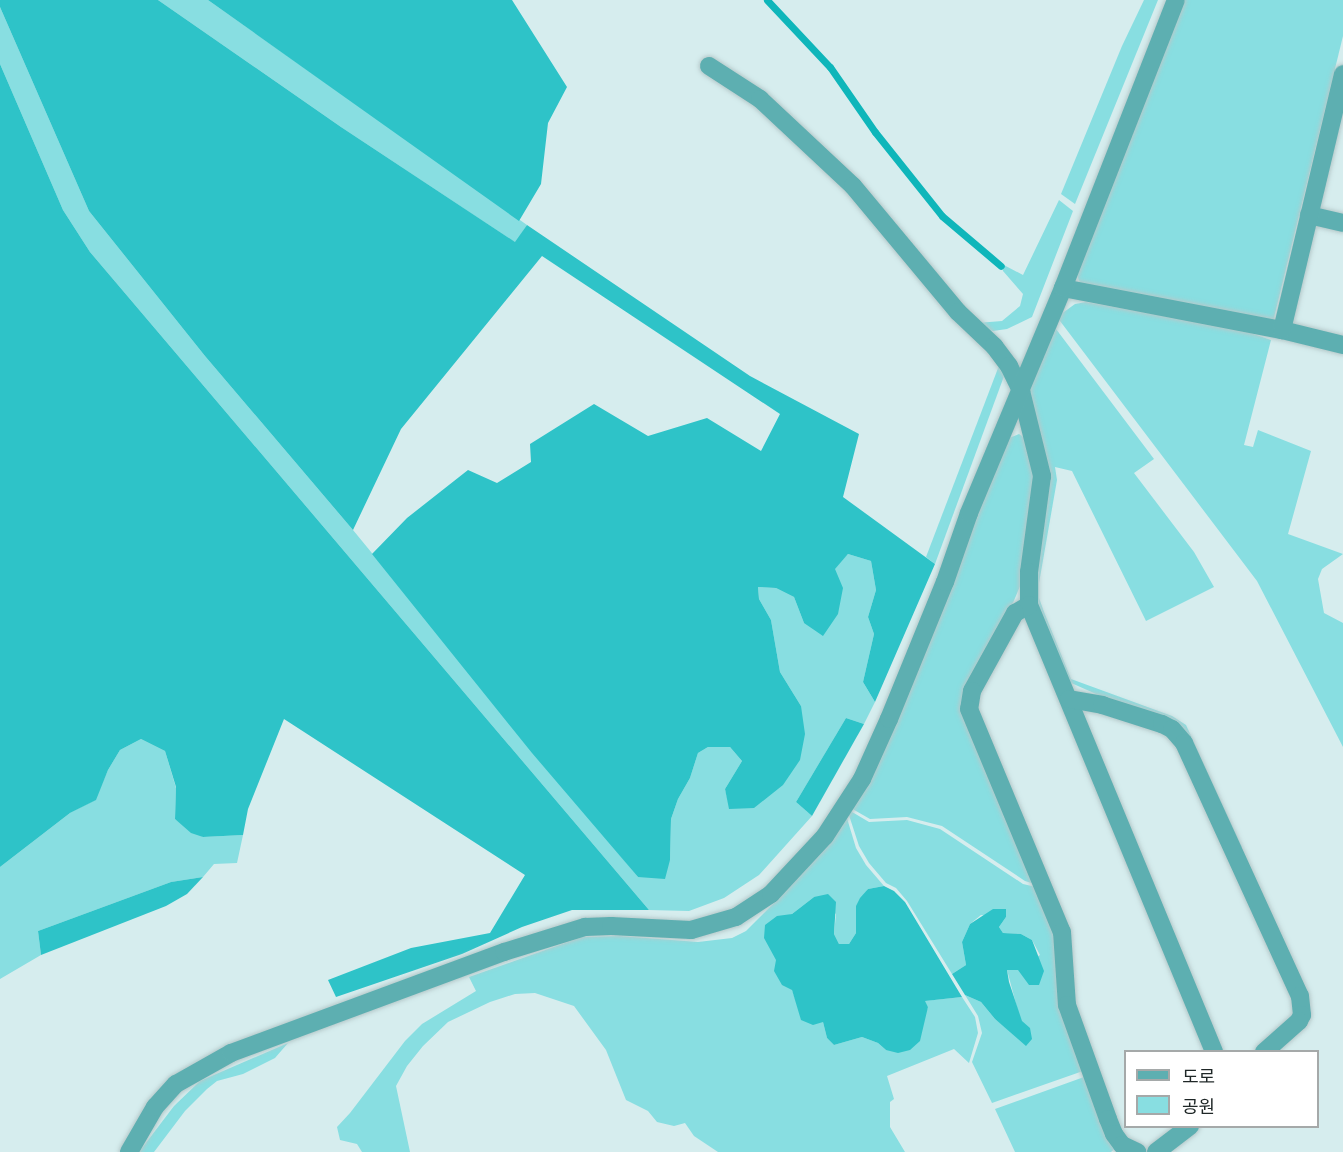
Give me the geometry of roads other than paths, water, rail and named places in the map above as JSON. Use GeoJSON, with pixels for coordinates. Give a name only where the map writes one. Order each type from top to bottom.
{"type":"FeatureCollection","features":[{"type":"Feature","properties":{"kind":"street"},"geometry":{"type":"LineString","coordinates":[[129,1152],[155,1107],[176,1084],[231,1053],[303,1025],[585,927],[691,930],[735,917],[771,894],[825,836],[862,779],[937,603],[969,513],[1063,288],[1176,0]]}},
{"type":"Feature","properties":{"kind":"street"},"geometry":{"type":"LineString","coordinates":[[709,66],[760,99],[853,186],[958,312],[994,346],[1009,366],[1021,391],[1042,477],[1029,572],[1029,605],[1213,1050]]}},
{"type":"Feature","properties":{"kind":"street"},"geometry":{"type":"LineString","coordinates":[[1282,330],[1340,97],[1343,74]]}},
{"type":"Feature","properties":{"kind":"street"},"geometry":{"type":"LineString","coordinates":[[1309,215],[1343,223]]}},
{"type":"Feature","properties":{"kind":"street"},"geometry":{"type":"LineString","coordinates":[[1063,288],[1282,330],[1343,345]]}},
{"type":"Feature","properties":{"kind":"street"},"geometry":{"type":"LineString","coordinates":[[1029,605],[1015,613],[972,691],[969,709],[1062,932],[1067,1005],[1113,1134],[1122,1145],[1137,1152]]}},
{"type":"Feature","properties":{"kind":"street"},"geometry":{"type":"LineString","coordinates":[[1069,699],[1102,705],[1162,724],[1172,729],[1184,743],[1300,996],[1302,1015],[1299,1021],[1266,1050]]}},
{"type":"Feature","properties":{"kind":"street"},"geometry":{"type":"LineString","coordinates":[[1156,1152],[1187,1128]]}},
{"type":"Feature","properties":{"kind":"waterway"},"geometry":{"type":"LineString","coordinates":[[767,0],[830,67],[875,132],[942,216],[1001,266]]}}]}
